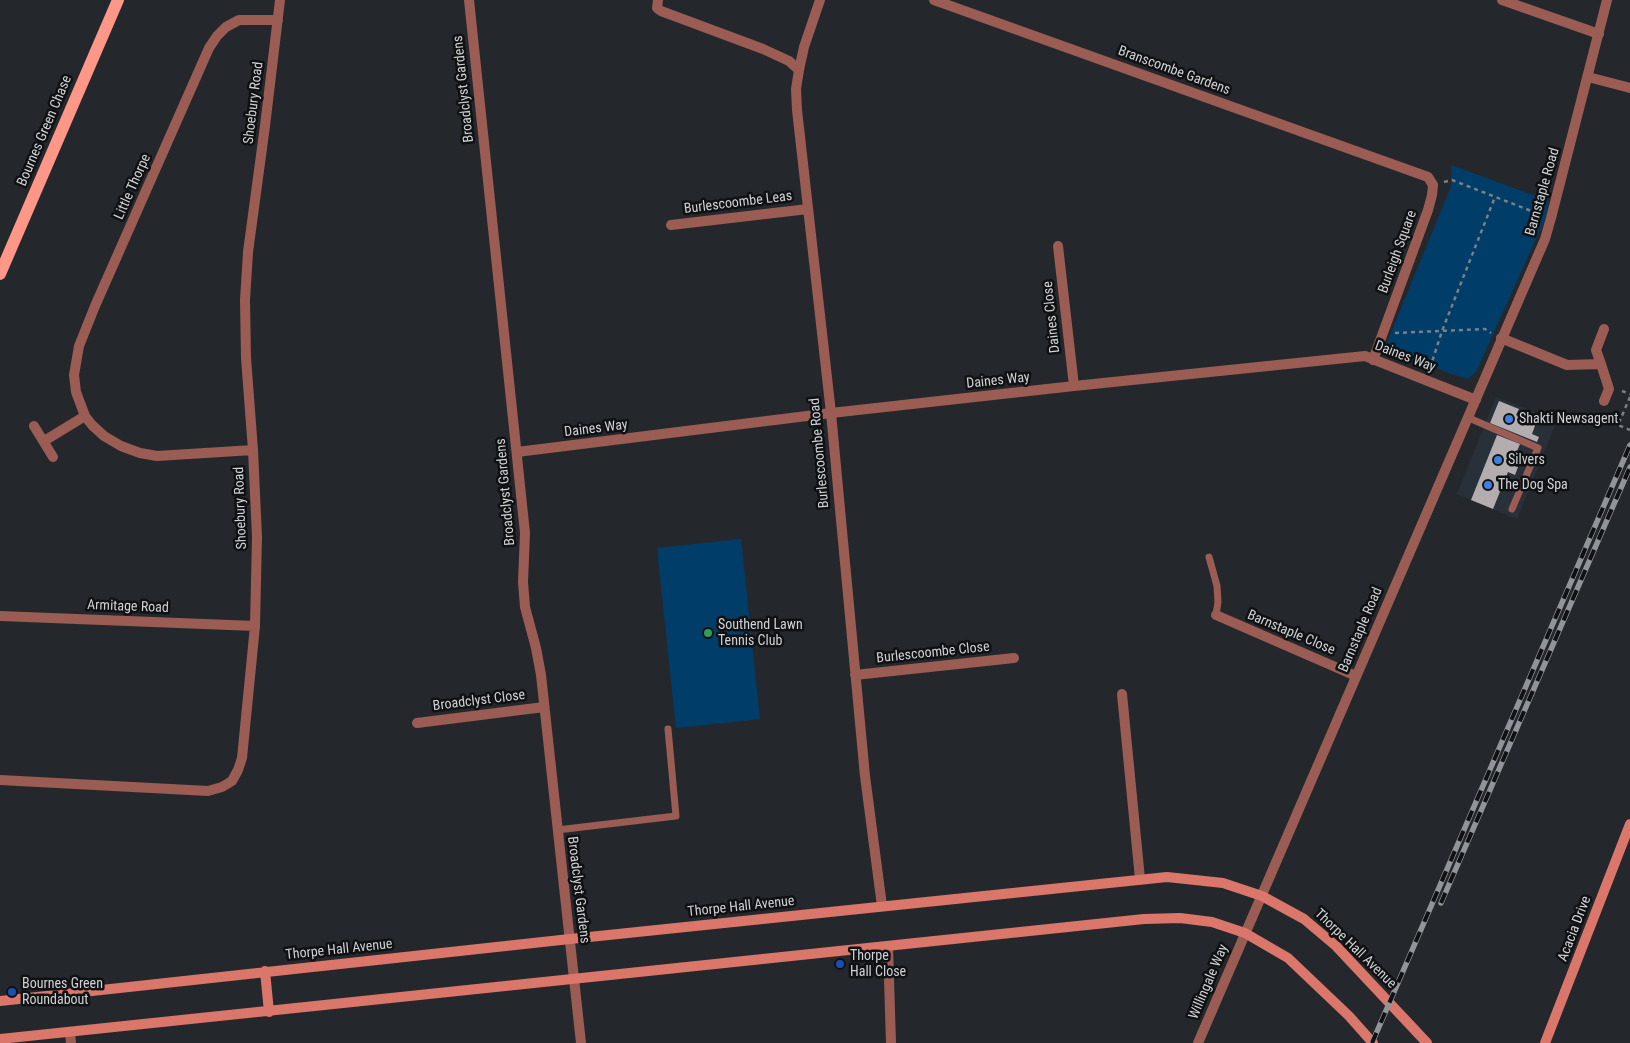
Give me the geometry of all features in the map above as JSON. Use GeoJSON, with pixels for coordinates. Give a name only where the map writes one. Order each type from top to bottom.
{"type":"FeatureCollection","features":[{"type":"Feature","properties":{"kind":"main road","name":"Bournes Green Chase"},"geometry":{"type":"LineString","coordinates":[[0,274],[118,0]]}},
{"type":"Feature","properties":{"kind":"street","name":"Shoebury Road"},"geometry":{"type":"LineString","coordinates":[[0,780],[208,791],[222,787],[232,781],[238,770],[242,758],[255,626],[257,537],[246,358],[245,290],[248,252],[280,0]]}},
{"type":"Feature","properties":{"kind":"street","name":"Broadclyst Gardens"},"geometry":{"type":"LineString","coordinates":[[469,0],[525,533],[523,582],[525,607],[541,676],[582,1043]]}},
{"type":"Feature","properties":{"kind":"street"},"geometry":{"type":"LineString","coordinates":[[658,0],[657,8],[661,11],[763,49],[788,61],[799,70]]}},
{"type":"Feature","properties":{"kind":"street","name":"Burlescoombe Road"},"geometry":{"type":"LineString","coordinates":[[820,0],[804,47],[799,70],[796,89],[797,110],[830,413],[865,776],[882,906]]}},
{"type":"Feature","properties":{"kind":"street","name":"Branscombe Gardens"},"geometry":{"type":"LineString","coordinates":[[934,0],[1428,177],[1432,184]]}},
{"type":"Feature","properties":{"kind":"street"},"geometry":{"type":"LineString","coordinates":[[1502,0],[1598,34]]}},
{"type":"Feature","properties":{"kind":"street","name":"Barnstaple Road"},"geometry":{"type":"LineString","coordinates":[[1244,932],[1262,896],[1545,239],[1607,0]]}},
{"type":"Feature","properties":{"kind":"street","name":"Little Thorpe"},"geometry":{"type":"LineString","coordinates":[[253,450],[157,456],[140,453],[121,446],[92,426],[85,416],[76,392],[74,375],[79,346],[99,297],[209,48],[226,27],[239,20],[278,20]]}},
{"type":"Feature","properties":{"kind":"street"},"geometry":{"type":"LineString","coordinates":[[1588,77],[1630,88]]}},
{"type":"Feature","properties":{"kind":"street","name":"Burleigh Square"},"geometry":{"type":"LineString","coordinates":[[1373,360],[1428,210],[1432,195],[1432,184]]}},
{"type":"Feature","properties":{"kind":"street","name":"Burlescoombe Leas"},"geometry":{"type":"LineString","coordinates":[[671,225],[808,209]]}},
{"type":"Feature","properties":{"kind":"street","name":"Daines Close"},"geometry":{"type":"LineString","coordinates":[[1058,246],[1074,386]]}},
{"type":"Feature","properties":{"kind":"street"},"geometry":{"type":"LineString","coordinates":[[1604,329],[1596,350],[1609,389],[1604,401]]}},
{"type":"Feature","properties":{"kind":"street"},"geometry":{"type":"LineString","coordinates":[[1502,338],[1567,365],[1601,364]]}},
{"type":"Feature","properties":{"kind":"street","name":"Daines Way"},"geometry":{"type":"LineString","coordinates":[[517,452],[830,413],[1365,356],[1476,400]]}},
{"type":"Feature","properties":{"kind":"street"},"geometry":{"type":"LineString","coordinates":[[44,441],[85,416]]}},
{"type":"Feature","properties":{"kind":"street"},"geometry":{"type":"LineString","coordinates":[[34,426],[54,457]]}},
{"type":"Feature","properties":{"kind":"street","name":"Barnstaple Close"},"geometry":{"type":"LineString","coordinates":[[1216,615],[1356,676]]}},
{"type":"Feature","properties":{"kind":"street","name":"Armitage Road"},"geometry":{"type":"LineString","coordinates":[[0,616],[255,626]]}},
{"type":"Feature","properties":{"kind":"street","name":"Burlescoombe Close"},"geometry":{"type":"LineString","coordinates":[[855,675],[1014,658]]}},
{"type":"Feature","properties":{"kind":"street"},"geometry":{"type":"LineString","coordinates":[[1122,694],[1140,879]]}},
{"type":"Feature","properties":{"kind":"street","name":"Broadclyst Close"},"geometry":{"type":"LineString","coordinates":[[417,723],[544,707]]}},
{"type":"Feature","properties":{"kind":"street","name":"Acacia Drive"},"geometry":{"type":"LineString","coordinates":[[1545,1043],[1630,824]]}},
{"type":"Feature","properties":{"kind":"street","name":"Thorpe Hall Avenue"},"geometry":{"type":"LineString","coordinates":[[0,1001],[265,971],[1167,877],[1224,883],[1262,896],[1304,919],[1323,933],[1427,1043]]}},
{"type":"Feature","properties":{"kind":"street"},"geometry":{"type":"LineString","coordinates":[[0,1039],[70,1038],[269,1012],[1144,919],[1180,918],[1212,922],[1244,932],[1288,958],[1349,1016],[1373,1043]]}},
{"type":"Feature","properties":{"kind":"street","name":"Willingale Way"},"geometry":{"type":"LineString","coordinates":[[1198,1043],[1244,932]]}},
{"type":"Feature","properties":{"kind":"street"},"geometry":{"type":"LineString","coordinates":[[888,947],[891,1043]]}},
{"type":"Feature","properties":{"kind":"street"},"geometry":{"type":"LineString","coordinates":[[265,971],[269,1012]]}},
{"type":"Feature","properties":{"kind":"lane"},"geometry":{"type":"LineString","coordinates":[[1468,418],[1538,448],[1512,509]]}},
{"type":"Feature","properties":{"kind":"lane"},"geometry":{"type":"LineString","coordinates":[[1209,557],[1217,586],[1218,602],[1216,615]]}},
{"type":"Feature","properties":{"kind":"lane"},"geometry":{"type":"LineString","coordinates":[[557,830],[676,816],[668,729]]}},
{"type":"Feature","properties":{"kind":"path"},"geometry":{"type":"LineString","coordinates":[[1432,184],[1452,180],[1551,218]]}},
{"type":"Feature","properties":{"kind":"path"},"geometry":{"type":"LineString","coordinates":[[1427,380],[1442,331],[1495,197]]}},
{"type":"Feature","properties":{"kind":"path"},"geometry":{"type":"LineString","coordinates":[[1383,334],[1485,329],[1502,338]]}},
{"type":"Feature","properties":{"kind":"path"},"geometry":{"type":"LineString","coordinates":[[1630,397],[1618,424],[1630,430]]}},
{"type":"Feature","properties":{"kind":"shaded area"},"geometry":{"type":"Polygon","coordinates":[[[1451,165],[1549,201],[1546,217],[1476,372],[1468,379],[1448,373],[1386,345],[1450,189],[1452,180],[1451,165]]]}},
{"type":"Feature","properties":{"kind":"shaded area"},"geometry":{"type":"Polygon","coordinates":[[[1496,397],[1557,421],[1517,519],[1457,494],[1496,397]]]}},
{"type":"Feature","properties":{"kind":"shaded area","name":"Southend Lawn Tennis Club"},"geometry":{"type":"Polygon","coordinates":[[[741,539],[760,719],[676,728],[657,548],[741,539]]]}},
{"type":"Feature","properties":{"kind":"building","name":"Shakti Newsagent"},"geometry":{"type":"Polygon","coordinates":[[[1499,401],[1519,409],[1516,415],[1536,423],[1532,434],[1539,437],[1537,442],[1490,423],[1499,401]]]}},
{"type":"Feature","properties":{"kind":"building"},"geometry":{"type":"Polygon","coordinates":[[[1497,435],[1520,444],[1511,465],[1518,467],[1515,475],[1508,472],[1493,509],[1471,500],[1497,435]]]}},
{"type":"Feature","properties":{"kind":"railway"},"geometry":{"type":"LineString","coordinates":[[1372,1043],[1630,445]]}},
{"type":"Feature","properties":{"kind":"railway"},"geometry":{"type":"LineString","coordinates":[[1441,903],[1630,467]]}},
{"type":"Feature","properties":{"kind":"place","name":"Shakti Newsagent"},"geometry":{"type":"Point","coordinates":[1509,419]}},
{"type":"Feature","properties":{"kind":"place","name":"Silvers"},"geometry":{"type":"Point","coordinates":[1498,460]}},
{"type":"Feature","properties":{"kind":"place","name":"The Dog Spa"},"geometry":{"type":"Point","coordinates":[1488,485]}},
{"type":"Feature","properties":{"kind":"place","name":"Southend Lawn Tennis Club"},"geometry":{"type":"Point","coordinates":[708,633]}},
{"type":"Feature","properties":{"kind":"place","name":"Thorpe Hall Close"},"geometry":{"type":"Point","coordinates":[840,964]}},
{"type":"Feature","properties":{"kind":"place","name":"Bournes Green Roundabout"},"geometry":{"type":"Point","coordinates":[12,992]}}]}
